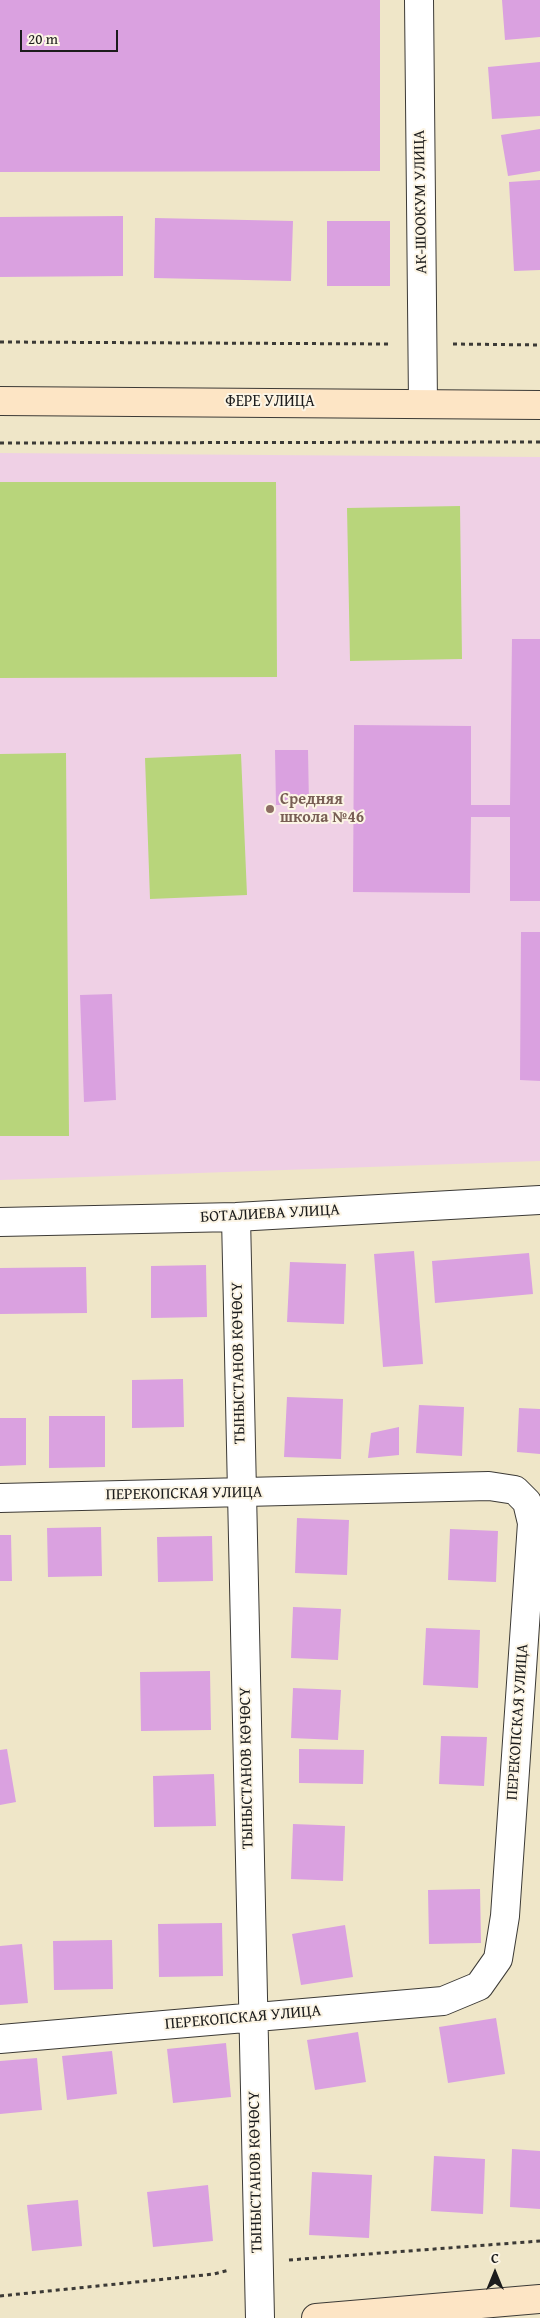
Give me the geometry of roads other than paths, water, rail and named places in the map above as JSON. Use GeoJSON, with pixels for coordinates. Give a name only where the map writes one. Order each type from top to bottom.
{"type":"FeatureCollection","features":[{"type":"Feature","properties":{"kind":"street","name":"АК-ШООКУМ УЛИЦА"},"geometry":{"type":"LineString","coordinates":[[419,0],[423,403]]}},
{"type":"Feature","properties":{"kind":"street","name":"ФЕРЕ УЛИЦА"},"geometry":{"type":"LineString","coordinates":[[0,401],[540,405]]}},
{"type":"Feature","properties":{"kind":"street","name":"БОТАЛИЕВА УЛИЦА"},"geometry":{"type":"LineString","coordinates":[[0,1222],[236,1217],[540,1200]]}},
{"type":"Feature","properties":{"kind":"street","name":"ТЫНЫСТАНОВ КӨЧӨСҮ"},"geometry":{"type":"LineString","coordinates":[[236,1217],[260,2318]]}},
{"type":"Feature","properties":{"kind":"street","name":"ПЕРЕКОПСКАЯ УЛИЦА"},"geometry":{"type":"LineString","coordinates":[[0,1498],[489,1486],[515,1490],[527,1502],[532,1523],[505,1916],[498,1959],[479,1986],[443,2000],[0,2039]]}},
{"type":"Feature","properties":{"kind":"street"},"geometry":{"type":"LineString","coordinates":[[316,2318],[540,2299]]}},
{"type":"Feature","properties":{"kind":"place","name":"Средняя школа №46"},"geometry":{"type":"Point","coordinates":[270,809]}}]}
